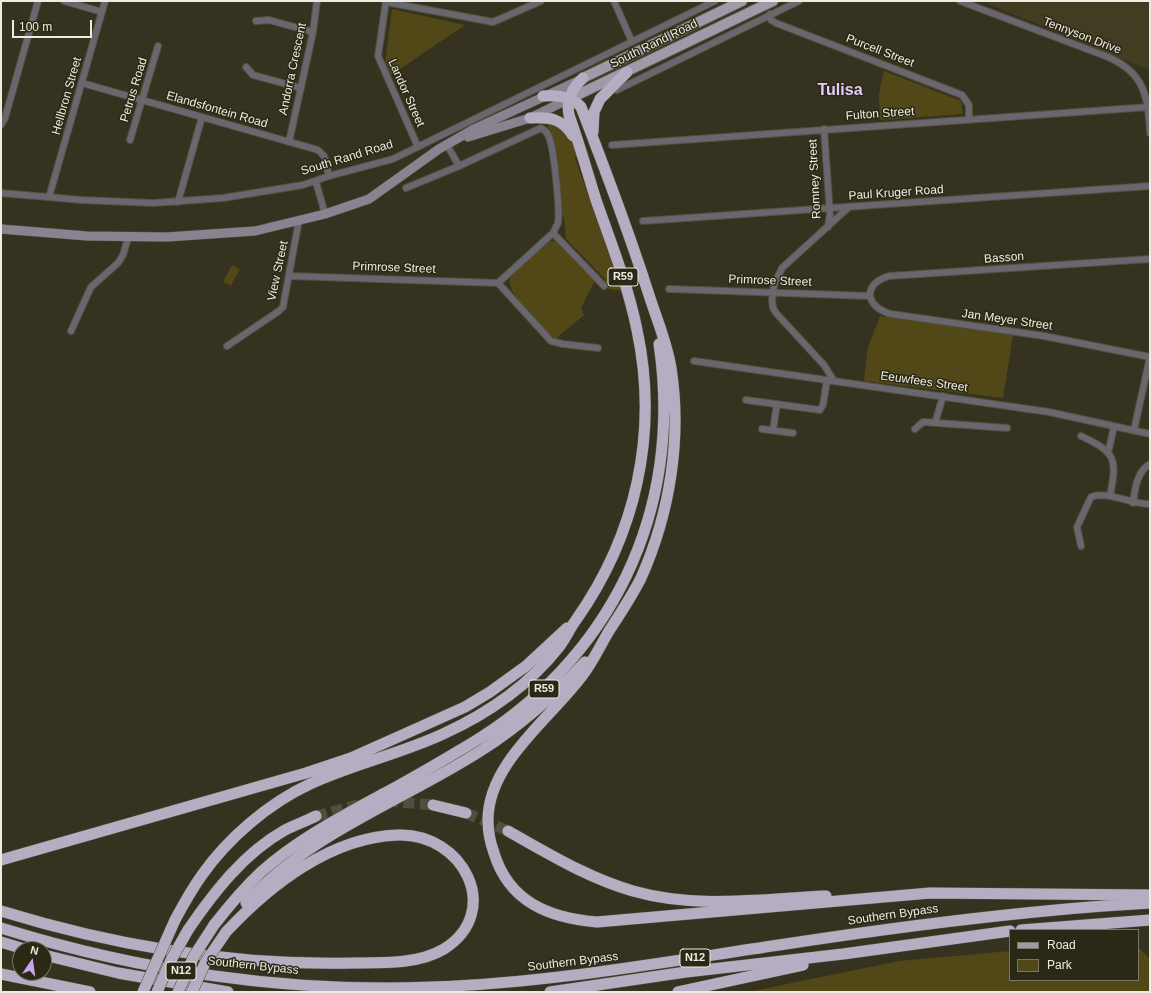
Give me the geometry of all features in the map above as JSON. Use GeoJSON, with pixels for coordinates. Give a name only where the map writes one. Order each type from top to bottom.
{"type":"FeatureCollection","features":[{"type":"Feature","properties":{"kind":"highway"},"geometry":{"type":"LineString","coordinates":[[594,141],[593,118],[600,99],[627,72]]}},
{"type":"Feature","properties":{"kind":"highway"},"geometry":{"type":"LineString","coordinates":[[579,146],[569,115],[568,105],[573,88],[583,78]]}},
{"type":"Feature","properties":{"kind":"highway"},"geometry":{"type":"LineString","coordinates":[[543,96],[560,96],[570,99],[581,107],[594,141]]}},
{"type":"Feature","properties":{"kind":"highway"},"geometry":{"type":"LineString","coordinates":[[530,118],[547,118],[560,122],[569,130],[579,146]]}},
{"type":"Feature","properties":{"kind":"highway","name":"R59"},"geometry":{"type":"LineString","coordinates":[[178,992],[194,956],[214,925],[249,883],[288,850],[327,824],[467,746],[515,715],[546,687],[585,643],[628,575],[637,555],[654,498],[660,469],[665,398],[655,314],[630,238],[594,141]]}},
{"type":"Feature","properties":{"kind":"highway","name":"R59"},"geometry":{"type":"LineString","coordinates":[[143,992],[175,920],[206,870],[230,842],[265,812],[310,784],[440,736],[484,712],[505,698],[536,671],[561,645],[573,624],[587,605],[604,574],[619,544],[637,487],[645,431],[643,370],[638,332],[624,279],[579,146]]}},
{"type":"Feature","properties":{"kind":"highway"},"geometry":{"type":"LineString","coordinates":[[655,314],[662,332],[671,366],[675,398],[676,432],[672,472],[659,523],[640,579],[605,638],[597,655],[582,676],[514,753],[502,771],[492,792],[488,819],[489,840],[497,864],[503,875],[519,894],[529,902],[552,914],[569,919],[597,922],[890,896],[965,893],[1150,895]]}},
{"type":"Feature","properties":{"kind":"highway"},"geometry":{"type":"LineString","coordinates":[[1,860],[306,773],[351,758],[431,723],[490,692],[526,666],[573,624]]}},
{"type":"Feature","properties":{"kind":"highway"},"geometry":{"type":"LineString","coordinates":[[192,992],[205,963],[235,917],[249,900],[292,860],[324,839],[438,776],[500,738],[556,693],[605,638]]}},
{"type":"Feature","properties":{"kind":"highway"},"geometry":{"type":"LineString","coordinates":[[433,805],[466,813]]}},
{"type":"Feature","properties":{"kind":"highway"},"geometry":{"type":"LineString","coordinates":[[158,992],[171,960],[188,930],[214,894],[247,859],[286,830],[316,816]]}},
{"type":"Feature","properties":{"kind":"highway"},"geometry":{"type":"LineString","coordinates":[[508,831],[589,875],[634,892],[660,897],[691,901],[865,894],[890,896]]}},
{"type":"Feature","properties":{"kind":"highway"},"geometry":{"type":"LineString","coordinates":[[1,911],[106,938],[196,955],[309,964],[387,963],[423,957],[442,950],[450,944],[467,923],[471,908],[472,893],[468,877],[460,862],[447,849],[439,844],[410,836],[381,837],[346,846],[307,864],[267,893],[227,931]]}},
{"type":"Feature","properties":{"kind":"highway","name":"Southern Bypass"},"geometry":{"type":"LineString","coordinates":[[1,928],[82,950],[183,971],[303,984],[364,988],[432,987],[537,980],[603,972],[782,944],[1003,914],[1150,903]]}},
{"type":"Feature","properties":{"kind":"highway"},"geometry":{"type":"LineString","coordinates":[[1034,929],[1150,920]]}},
{"type":"Feature","properties":{"kind":"highway","name":"N12"},"geometry":{"type":"LineString","coordinates":[[550,992],[686,972],[850,953],[1009,931]]}},
{"type":"Feature","properties":{"kind":"highway"},"geometry":{"type":"LineString","coordinates":[[1,942],[12,945]]}},
{"type":"Feature","properties":{"kind":"highway"},"geometry":{"type":"LineString","coordinates":[[678,992],[764,974],[850,953]]}},
{"type":"Feature","properties":{"kind":"highway","name":"N12"},"geometry":{"type":"LineString","coordinates":[[52,957],[111,971],[228,992]]}},
{"type":"Feature","properties":{"kind":"highway"},"geometry":{"type":"LineString","coordinates":[[1,974],[90,992]]}},
{"type":"Feature","properties":{"kind":"main road","name":"South Rand Road"},"geometry":{"type":"LineString","coordinates":[[1,229],[65,235],[128,238],[231,234],[255,231],[325,214],[360,203],[378,194],[422,160],[474,129],[742,1]]}},
{"type":"Feature","properties":{"kind":"main road","name":"South Rand Road"},"geometry":{"type":"LineString","coordinates":[[451,143],[530,118],[773,1]]}},
{"type":"Feature","properties":{"kind":"street"},"geometry":{"type":"LineString","coordinates":[[1,125],[5,120],[38,1]]}},
{"type":"Feature","properties":{"kind":"street"},"geometry":{"type":"LineString","coordinates":[[64,1],[102,12]]}},
{"type":"Feature","properties":{"kind":"street","name":"Hellbron Street"},"geometry":{"type":"LineString","coordinates":[[49,197],[105,1]]}},
{"type":"Feature","properties":{"kind":"street","name":"Andorra Crescent"},"geometry":{"type":"LineString","coordinates":[[289,142],[313,32],[317,1]]}},
{"type":"Feature","properties":{"kind":"street"},"geometry":{"type":"LineString","coordinates":[[386,1],[494,22],[541,1]]}},
{"type":"Feature","properties":{"kind":"street","name":"Landor Street"},"geometry":{"type":"LineString","coordinates":[[386,1],[378,56],[418,147]]}},
{"type":"Feature","properties":{"kind":"street"},"geometry":{"type":"LineString","coordinates":[[614,1],[632,42]]}},
{"type":"Feature","properties":{"kind":"street","name":"South Rand Road"},"geometry":{"type":"LineString","coordinates":[[1,193],[115,202],[178,202],[262,192],[316,182],[329,176],[386,161],[418,147],[715,1]]}},
{"type":"Feature","properties":{"kind":"street"},"geometry":{"type":"LineString","coordinates":[[617,90],[799,1]]}},
{"type":"Feature","properties":{"kind":"street","name":"Tennyson Drive"},"geometry":{"type":"LineString","coordinates":[[960,1],[1122,64],[1139,81],[1149,107],[1150,133]]}},
{"type":"Feature","properties":{"kind":"street","name":"Purcell Street"},"geometry":{"type":"LineString","coordinates":[[770,14],[771,20],[776,23],[962,95],[965,97],[969,106],[970,119]]}},
{"type":"Feature","properties":{"kind":"street"},"geometry":{"type":"LineString","coordinates":[[256,21],[269,20],[313,32]]}},
{"type":"Feature","properties":{"kind":"street","name":"Petrus Road"},"geometry":{"type":"LineString","coordinates":[[130,140],[158,46]]}},
{"type":"Feature","properties":{"kind":"street"},"geometry":{"type":"LineString","coordinates":[[246,67],[253,75],[301,88]]}},
{"type":"Feature","properties":{"kind":"street","name":"Elandsfontein Road"},"geometry":{"type":"LineString","coordinates":[[82,83],[322,152],[329,176]]}},
{"type":"Feature","properties":{"kind":"street","name":"Fulton Street"},"geometry":{"type":"LineString","coordinates":[[612,145],[1149,107]]}},
{"type":"Feature","properties":{"kind":"street"},"geometry":{"type":"LineString","coordinates":[[178,202],[202,117]]}},
{"type":"Feature","properties":{"kind":"street"},"geometry":{"type":"LineString","coordinates":[[406,188],[459,166],[538,128],[546,132],[553,153],[558,219],[557,226],[553,233],[498,283],[551,340],[563,344],[598,348]]}},
{"type":"Feature","properties":{"kind":"street","name":"Romney Street"},"geometry":{"type":"LineString","coordinates":[[824,130],[829,209],[828,227]]}},
{"type":"Feature","properties":{"kind":"street"},"geometry":{"type":"LineString","coordinates":[[451,143],[459,166]]}},
{"type":"Feature","properties":{"kind":"street"},"geometry":{"type":"LineString","coordinates":[[316,182],[325,214]]}},
{"type":"Feature","properties":{"kind":"street","name":"Paul Kruger Road"},"geometry":{"type":"LineString","coordinates":[[643,221],[1150,186]]}},
{"type":"Feature","properties":{"kind":"street"},"geometry":{"type":"LineString","coordinates":[[834,381],[824,365],[776,313],[772,304],[773,292],[775,278],[782,268],[849,207]]}},
{"type":"Feature","properties":{"kind":"street","name":"View Street"},"geometry":{"type":"LineString","coordinates":[[227,346],[281,309],[285,300],[290,276],[299,220]]}},
{"type":"Feature","properties":{"kind":"street"},"geometry":{"type":"LineString","coordinates":[[553,233],[604,286]]}},
{"type":"Feature","properties":{"kind":"street"},"geometry":{"type":"LineString","coordinates":[[71,330],[92,287],[118,263],[123,255],[128,238]]}},
{"type":"Feature","properties":{"kind":"street","name":"Basson"},"geometry":{"type":"LineString","coordinates":[[870,296],[876,283],[882,278],[889,276],[1150,259]]}},
{"type":"Feature","properties":{"kind":"street","name":"Primrose Street"},"geometry":{"type":"LineString","coordinates":[[290,276],[498,283]]}},
{"type":"Feature","properties":{"kind":"street","name":"Primrose Street"},"geometry":{"type":"LineString","coordinates":[[669,288],[870,296]]}},
{"type":"Feature","properties":{"kind":"street","name":"Jan Meyer Street"},"geometry":{"type":"LineString","coordinates":[[870,296],[870,300],[879,311],[891,314],[1044,336],[1150,357]]}},
{"type":"Feature","properties":{"kind":"street"},"geometry":{"type":"LineString","coordinates":[[1134,430],[1150,357]]}},
{"type":"Feature","properties":{"kind":"street","name":"Eeuwfees Street"},"geometry":{"type":"LineString","coordinates":[[694,361],[1049,412],[1150,434]]}},
{"type":"Feature","properties":{"kind":"street"},"geometry":{"type":"LineString","coordinates":[[818,378],[824,365]]}},
{"type":"Feature","properties":{"kind":"street"},"geometry":{"type":"LineString","coordinates":[[746,400],[820,410],[823,405],[827,380]]}},
{"type":"Feature","properties":{"kind":"street"},"geometry":{"type":"LineString","coordinates":[[935,423],[943,396]]}},
{"type":"Feature","properties":{"kind":"street"},"geometry":{"type":"LineString","coordinates":[[773,430],[778,404]]}},
{"type":"Feature","properties":{"kind":"street"},"geometry":{"type":"LineString","coordinates":[[915,429],[921,422],[1007,428]]}},
{"type":"Feature","properties":{"kind":"street"},"geometry":{"type":"LineString","coordinates":[[1108,453],[1114,427]]}},
{"type":"Feature","properties":{"kind":"street"},"geometry":{"type":"LineString","coordinates":[[762,429],[793,433]]}},
{"type":"Feature","properties":{"kind":"street"},"geometry":{"type":"LineString","coordinates":[[1081,436],[1112,457],[1115,468],[1110,496]]}},
{"type":"Feature","properties":{"kind":"street"},"geometry":{"type":"LineString","coordinates":[[1133,503],[1137,480],[1150,464]]}},
{"type":"Feature","properties":{"kind":"street"},"geometry":{"type":"LineString","coordinates":[[1081,546],[1077,527],[1091,497],[1095,495],[1110,496],[1133,503],[1150,504]]}},
{"type":"Feature","properties":{"kind":"shaded area"},"geometry":{"type":"Polygon","coordinates":[[[981,1],[1150,1],[1150,78],[1149,70],[981,1]]]}},
{"type":"Feature","properties":{"kind":"green space"},"geometry":{"type":"Polygon","coordinates":[[[392,9],[465,25],[391,75],[385,63],[392,9]]]}},
{"type":"Feature","properties":{"kind":"green space"},"geometry":{"type":"Polygon","coordinates":[[[884,71],[961,101],[963,114],[880,120],[879,93],[884,71]]]}},
{"type":"Feature","properties":{"kind":"green space"},"geometry":{"type":"Polygon","coordinates":[[[555,121],[564,128],[570,136],[574,146],[577,157],[575,158],[622,291],[608,289],[605,286],[605,279],[566,239],[564,218],[561,215],[560,181],[555,143],[547,126],[555,121]]]}},
{"type":"Feature","properties":{"kind":"green space"},"geometry":{"type":"Polygon","coordinates":[[[554,241],[558,242],[595,280],[581,308],[584,315],[557,339],[543,329],[527,312],[513,293],[510,284],[510,278],[516,269],[544,245],[554,241]]]}},
{"type":"Feature","properties":{"kind":"green space"},"geometry":{"type":"Polygon","coordinates":[[[232,265],[240,269],[231,286],[223,282],[232,265]]]}},
{"type":"Feature","properties":{"kind":"green space"},"geometry":{"type":"Polygon","coordinates":[[[880,316],[1013,335],[1003,398],[864,381],[868,347],[880,316]]]}},
{"type":"Feature","properties":{"kind":"green space"},"geometry":{"type":"Polygon","coordinates":[[[1139,948],[1150,959],[1150,992],[748,992],[899,961],[1009,951],[1009,981],[1139,981],[1139,948]]]}},
{"type":"Feature","properties":{"kind":"tunnel"},"geometry":{"type":"LineString","coordinates":[[387,801],[433,805]]}},
{"type":"Feature","properties":{"kind":"tunnel"},"geometry":{"type":"LineString","coordinates":[[316,816],[362,804]]}},
{"type":"Feature","properties":{"kind":"tunnel"},"geometry":{"type":"LineString","coordinates":[[466,813],[508,831]]}},
{"type":"Feature","properties":{"kind":"district","name":"Tulisa"},"geometry":{"type":"Point","coordinates":[840,91]}}]}
